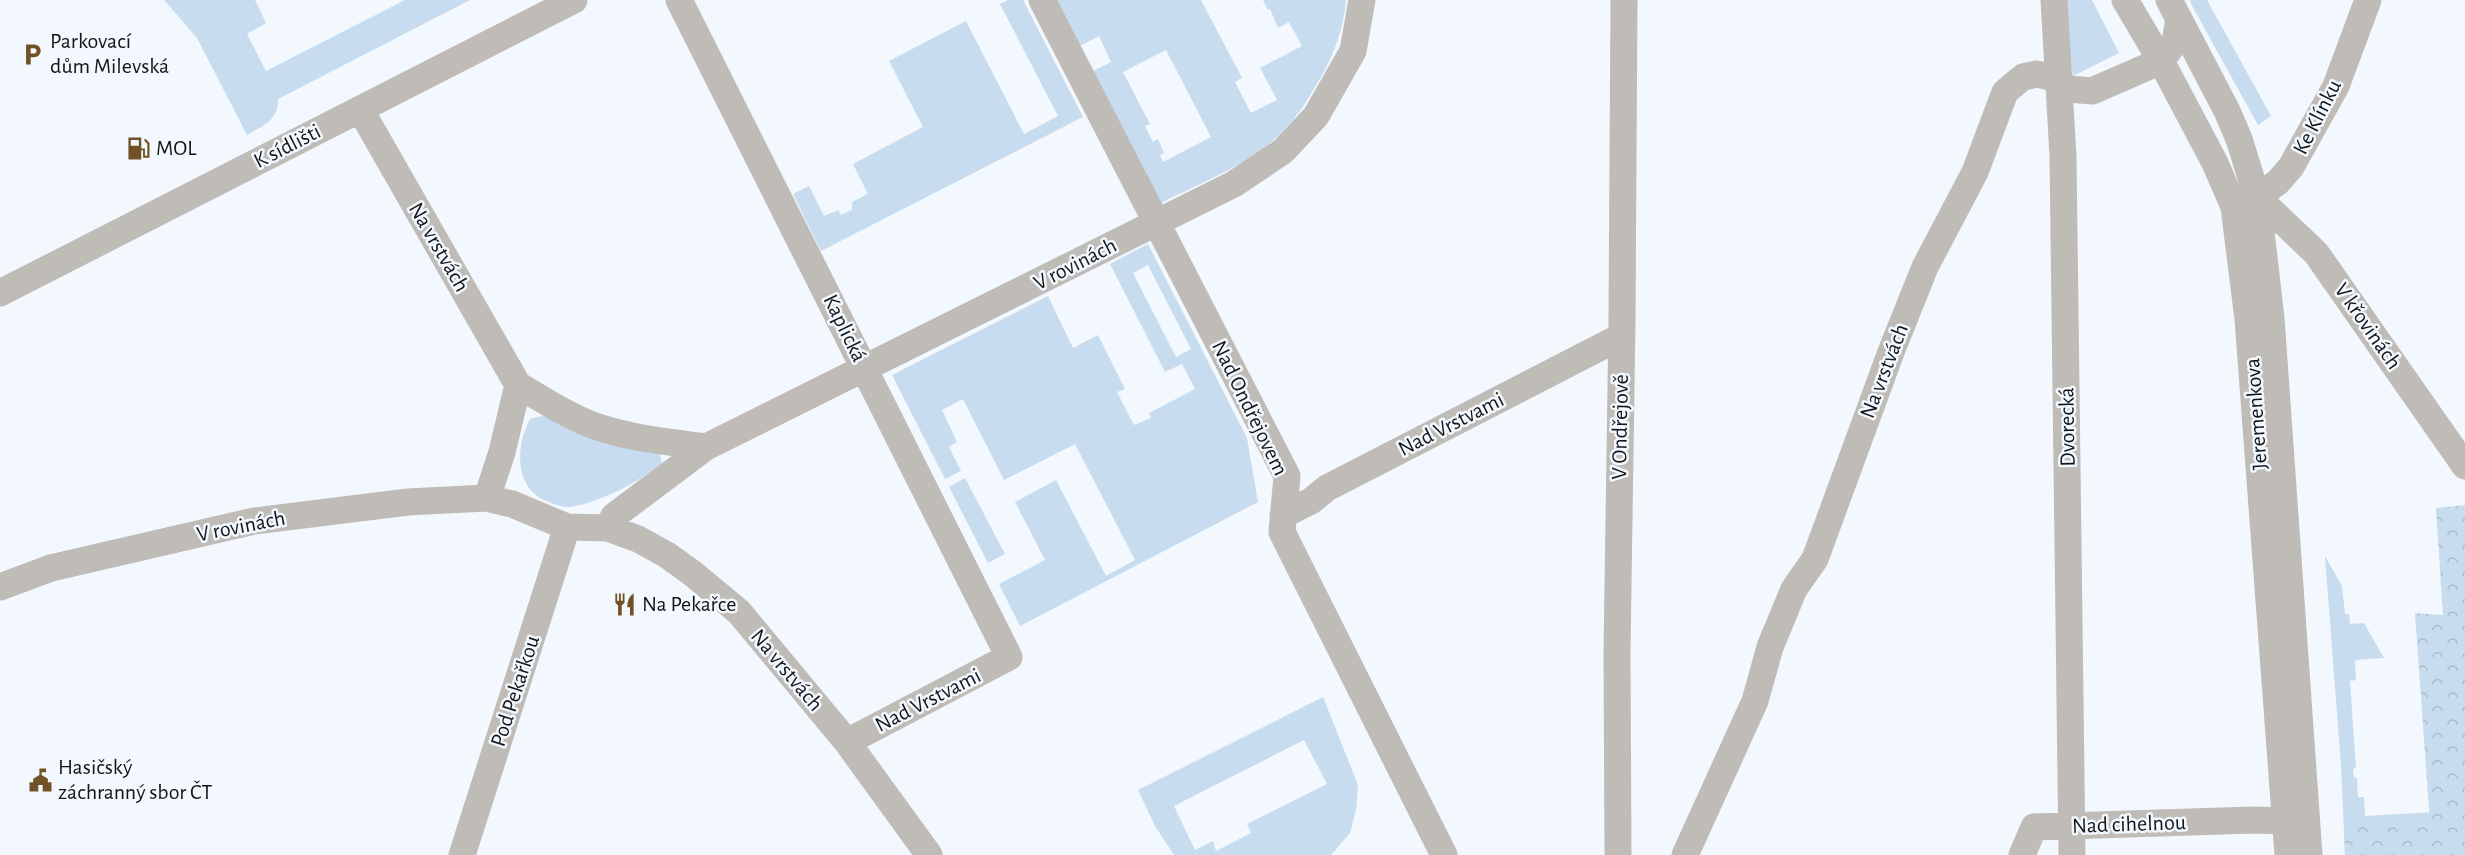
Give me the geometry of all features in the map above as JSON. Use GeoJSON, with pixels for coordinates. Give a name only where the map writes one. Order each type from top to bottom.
{"type":"FeatureCollection","features":[{"type":"Feature","properties":{"kind":"street","name":"K sídlišti"},"geometry":{"type":"LineString","coordinates":[[0,293],[574,0]]}},
{"type":"Feature","properties":{"kind":"street","name":"Kaplická"},"geometry":{"type":"LineString","coordinates":[[679,0],[1009,657]]}},
{"type":"Feature","properties":{"kind":"street","name":"Nad Ondřejovem"},"geometry":{"type":"LineString","coordinates":[[1042,0],[1287,476],[1282,532],[1444,855]]}},
{"type":"Feature","properties":{"kind":"street","name":"V rovinách"},"geometry":{"type":"LineString","coordinates":[[0,587],[51,567],[254,521],[408,502],[487,498],[512,504],[567,527],[608,528],[614,516],[706,447],[1234,184],[1283,151],[1316,116],[1353,51],[1362,0]]}},
{"type":"Feature","properties":{"kind":"street","name":"V Ondřejově"},"geometry":{"type":"LineString","coordinates":[[1618,855],[1617,653],[1624,0]]}},
{"type":"Feature","properties":{"kind":"street","name":"Dvorecká"},"geometry":{"type":"LineString","coordinates":[[2054,0],[2063,156],[2072,855]]}},
{"type":"Feature","properties":{"kind":"street","name":"Jeremenkova"},"geometry":{"type":"LineString","coordinates":[[2125,0],[2216,163],[2246,202]]}},
{"type":"Feature","properties":{"kind":"street","name":"Ke Klínku"},"geometry":{"type":"LineString","coordinates":[[2246,202],[2278,182],[2306,144],[2336,86],[2368,0]]}},
{"type":"Feature","properties":{"kind":"street","name":"Jeremenkova"},"geometry":{"type":"LineString","coordinates":[[2174,10],[2227,111],[2239,140],[2246,202],[2271,318],[2297,821],[2309,855]]}},
{"type":"Feature","properties":{"kind":"street"},"geometry":{"type":"LineString","coordinates":[[2161,61],[2175,42],[2174,10]]}},
{"type":"Feature","properties":{"kind":"street","name":"Na vrstvách"},"geometry":{"type":"LineString","coordinates":[[1684,855],[1755,700],[1770,647],[1794,589],[1815,559],[1925,267],[1975,172],[2005,92],[2023,77],[2037,74],[2057,80],[2069,89],[2092,92],[2161,61]]}},
{"type":"Feature","properties":{"kind":"street","name":"Na vrstvách"},"geometry":{"type":"LineString","coordinates":[[360,109],[518,385]]}},
{"type":"Feature","properties":{"kind":"street","name":"V křovinách"},"geometry":{"type":"LineString","coordinates":[[2246,202],[2316,253],[2465,466]]}},
{"type":"Feature","properties":{"kind":"street","name":"Nad Vrstvami"},"geometry":{"type":"LineString","coordinates":[[1283,515],[1311,501],[1327,488],[1622,336]]}},
{"type":"Feature","properties":{"kind":"street"},"geometry":{"type":"LineString","coordinates":[[487,498],[502,452],[518,385],[598,428],[626,435],[706,447]]}},
{"type":"Feature","properties":{"kind":"street","name":"Pod Pekařkou"},"geometry":{"type":"LineString","coordinates":[[462,855],[567,527]]}},
{"type":"Feature","properties":{"kind":"street","name":"Na vrstvách"},"geometry":{"type":"LineString","coordinates":[[608,528],[638,539],[667,555],[739,612],[847,742],[929,855]]}},
{"type":"Feature","properties":{"kind":"street","name":"Nad Vrstvami"},"geometry":{"type":"LineString","coordinates":[[847,742],[1009,657]]}},
{"type":"Feature","properties":{"kind":"street","name":"Nad cihelnou"},"geometry":{"type":"LineString","coordinates":[[2022,855],[2034,827],[2253,820],[2297,821]]}},
{"type":"Feature","properties":{"kind":"street","name":"Jeremenkova"},"geometry":{"type":"LineString","coordinates":[[2288,855],[2297,821]]}},
{"type":"Feature","properties":{"kind":"green space"},"geometry":{"type":"Polygon","coordinates":[[[164,0],[255,0],[266,23],[247,34],[266,71],[405,0],[470,0],[278,99],[276,112],[269,122],[247,135],[197,38],[164,0]]]}},
{"type":"Feature","properties":{"kind":"green space"},"geometry":{"type":"Polygon","coordinates":[[[1008,0],[1023,0],[1083,117],[821,251],[793,194],[809,186],[824,216],[838,210],[841,215],[852,210],[852,202],[868,194],[853,164],[923,127],[889,61],[966,21],[1024,134],[1058,116],[1000,4],[1008,0]]]}},
{"type":"Feature","properties":{"kind":"green space"},"geometry":{"type":"Polygon","coordinates":[[[1056,0],[1201,0],[1242,78],[1235,82],[1251,113],[1277,100],[1260,68],[1302,46],[1289,22],[1278,28],[1270,9],[1268,10],[1263,0],[1346,0],[1340,32],[1328,63],[1306,101],[1288,125],[1270,143],[1241,163],[1161,203],[1093,71],[1111,62],[1099,36],[1080,46],[1056,0]],[[1166,50],[1123,72],[1150,124],[1145,126],[1153,142],[1158,139],[1164,153],[1160,155],[1163,162],[1211,137],[1166,50]]]}},
{"type":"Feature","properties":{"kind":"green space"},"geometry":{"type":"Polygon","coordinates":[[[2067,0],[2092,0],[2119,53],[2075,75],[2071,72],[2067,0]]]}},
{"type":"Feature","properties":{"kind":"green space"},"geometry":{"type":"Polygon","coordinates":[[[2190,0],[2207,0],[2271,116],[2258,125],[2191,4],[2190,0]]]}},
{"type":"Feature","properties":{"kind":"green space"},"geometry":{"type":"Polygon","coordinates":[[[1148,244],[1247,438],[1258,502],[1020,626],[999,584],[1045,560],[1015,502],[1056,480],[1106,576],[1135,560],[1075,444],[1004,480],[963,399],[942,410],[957,442],[949,447],[961,471],[945,479],[892,375],[1048,296],[1073,348],[1098,335],[1125,389],[1117,392],[1134,425],[1151,418],[1149,413],[1195,389],[1182,364],[1165,372],[1110,264],[1148,244]],[[1148,265],[1133,273],[1176,357],[1191,349],[1148,265]]]}},
{"type":"Feature","properties":{"kind":"green space"},"geometry":{"type":"Polygon","coordinates":[[[550,414],[653,450],[660,455],[662,463],[630,484],[589,503],[566,507],[549,502],[529,488],[521,467],[520,454],[530,419],[550,414]]]}},
{"type":"Feature","properties":{"kind":"green space"},"geometry":{"type":"Polygon","coordinates":[[[965,478],[1005,554],[988,563],[949,487],[965,478]]]}},
{"type":"Feature","properties":{"kind":"green space"},"geometry":{"type":"Polygon","coordinates":[[[2465,505],[2465,855],[2345,855],[2344,826],[2430,823],[2415,613],[2443,615],[2436,508],[2465,505]]]}},
{"type":"Feature","properties":{"kind":"green space"},"geometry":{"type":"Polygon","coordinates":[[[2325,556],[2342,586],[2345,614],[2349,614],[2350,624],[2364,623],[2384,658],[2355,660],[2356,680],[2350,681],[2356,768],[2353,769],[2354,778],[2357,778],[2358,797],[2364,797],[2365,816],[2434,812],[2465,855],[2345,855],[2341,766],[2325,556]]]}},
{"type":"Feature","properties":{"kind":"green space"},"geometry":{"type":"Polygon","coordinates":[[[1323,697],[1358,785],[1356,810],[1350,833],[1331,855],[1174,855],[1155,826],[1138,790],[1323,697]],[[1304,740],[1174,806],[1195,850],[1213,841],[1216,851],[1251,833],[1247,824],[1327,784],[1304,740]]]}},
{"type":"Feature","properties":{"kind":"place","name":"Parkovací dům Milevská"},"geometry":{"type":"Point","coordinates":[32,54]}},
{"type":"Feature","properties":{"kind":"place","name":"MOL"},"geometry":{"type":"Point","coordinates":[138,148]}},
{"type":"Feature","properties":{"kind":"place","name":"Na Pekařce"},"geometry":{"type":"Point","coordinates":[624,604]}},
{"type":"Feature","properties":{"kind":"place","name":"Hasičský záchranný sbor ČT"},"geometry":{"type":"Point","coordinates":[40,780]}}]}
